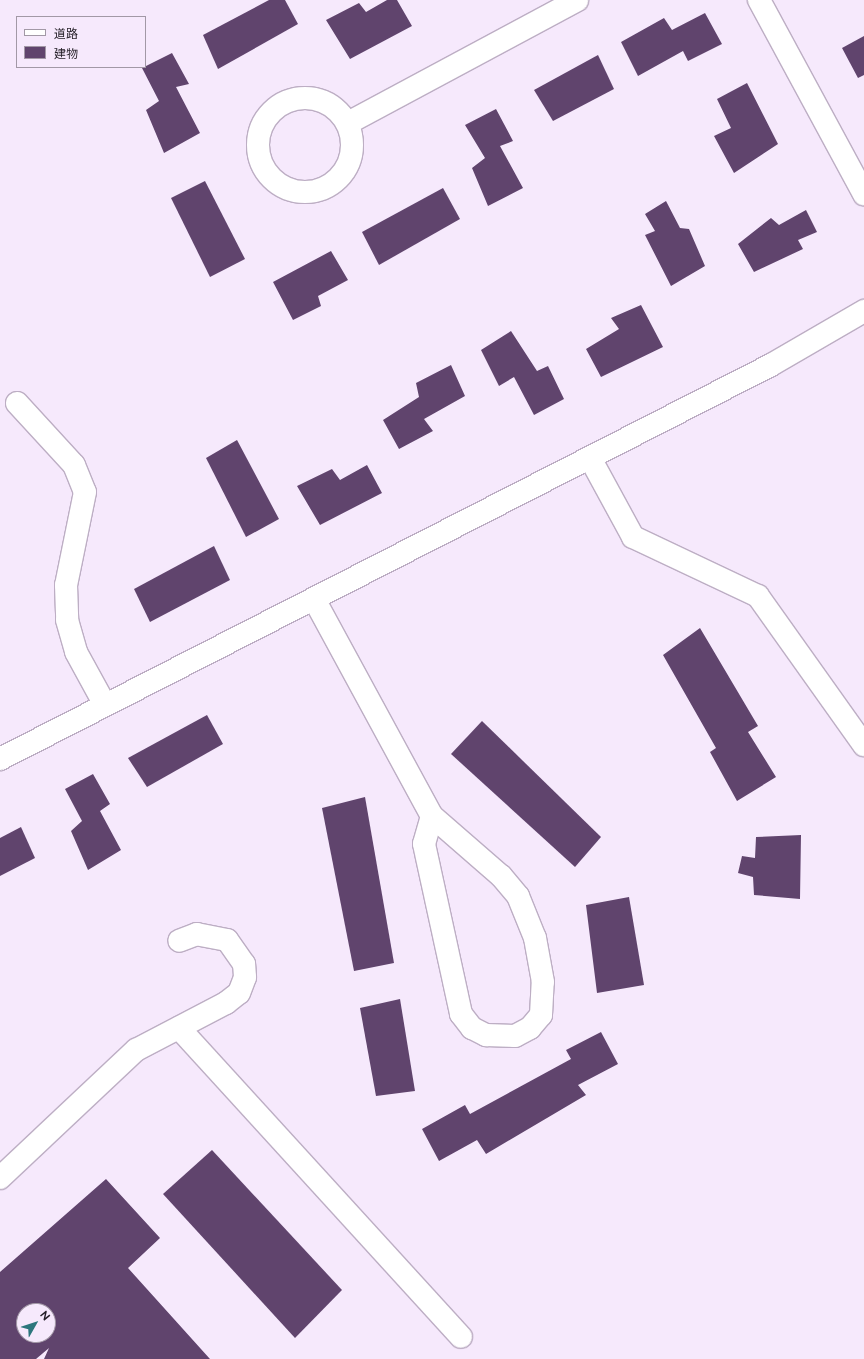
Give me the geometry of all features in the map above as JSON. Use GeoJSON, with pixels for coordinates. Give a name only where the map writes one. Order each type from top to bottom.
{"type":"FeatureCollection","features":[{"type":"Feature","properties":{"kind":"lane"},"geometry":{"type":"LineString","coordinates":[[348,122],[577,0]]}},
{"type":"Feature","properties":{"kind":"lane"},"geometry":{"type":"LineString","coordinates":[[759,0],[864,194]]}},
{"type":"Feature","properties":{"kind":"lane"},"geometry":{"type":"LineString","coordinates":[[298,97],[316,98],[333,106],[348,122],[354,145],[349,166],[333,184],[315,192],[296,192],[281,186],[266,171],[257,150],[258,133],[267,116],[281,103],[298,97]]}},
{"type":"Feature","properties":{"kind":"lane"},"geometry":{"type":"LineString","coordinates":[[0,759],[771,365],[864,311]]}},
{"type":"Feature","properties":{"kind":"lane"},"geometry":{"type":"LineString","coordinates":[[18,403],[74,465],[85,492],[66,586],[67,620],[76,652],[105,705]]}},
{"type":"Feature","properties":{"kind":"lane"},"geometry":{"type":"LineString","coordinates":[[590,458],[633,538],[758,596],[864,745]]}},
{"type":"Feature","properties":{"kind":"lane"},"geometry":{"type":"LineString","coordinates":[[314,599],[432,816],[501,876],[518,896],[535,938],[543,982],[541,1015],[530,1028],[515,1036],[486,1035],[472,1028],[461,1014],[424,844],[432,816]]}},
{"type":"Feature","properties":{"kind":"lane"},"geometry":{"type":"LineString","coordinates":[[0,1178],[136,1050],[226,1003],[239,993],[245,976],[244,964],[227,940],[197,934],[179,941]]}},
{"type":"Feature","properties":{"kind":"lane"},"geometry":{"type":"LineString","coordinates":[[179,1028],[461,1336]]}},
{"type":"Feature","properties":{"kind":"building"},"geometry":{"type":"Polygon","coordinates":[[[269,0],[285,0],[298,24],[218,69],[203,35],[269,0]]]}},
{"type":"Feature","properties":{"kind":"building"},"geometry":{"type":"Polygon","coordinates":[[[387,0],[397,0],[412,26],[350,59],[326,20],[359,3],[366,12],[387,0]]]}},
{"type":"Feature","properties":{"kind":"building"},"geometry":{"type":"Polygon","coordinates":[[[705,13],[722,44],[688,61],[683,51],[638,76],[621,42],[664,18],[672,30],[705,13]]]}},
{"type":"Feature","properties":{"kind":"building"},"geometry":{"type":"Polygon","coordinates":[[[864,36],[864,75],[858,78],[842,48],[864,36]]]}},
{"type":"Feature","properties":{"kind":"building"},"geometry":{"type":"Polygon","coordinates":[[[172,53],[189,84],[176,87],[200,133],[164,153],[146,110],[159,101],[142,68],[146,68],[146,66],[172,53]]]}},
{"type":"Feature","properties":{"kind":"building"},"geometry":{"type":"Polygon","coordinates":[[[598,55],[614,89],[553,121],[534,90],[598,55]]]}},
{"type":"Feature","properties":{"kind":"building"},"geometry":{"type":"Polygon","coordinates":[[[747,83],[778,144],[734,173],[714,136],[731,128],[717,99],[747,83]]]}},
{"type":"Feature","properties":{"kind":"building"},"geometry":{"type":"Polygon","coordinates":[[[496,109],[513,141],[500,146],[523,188],[488,206],[472,168],[485,158],[465,125],[496,109]]]}},
{"type":"Feature","properties":{"kind":"building"},"geometry":{"type":"Polygon","coordinates":[[[205,181],[245,259],[210,277],[171,198],[205,181]]]}},
{"type":"Feature","properties":{"kind":"building"},"geometry":{"type":"Polygon","coordinates":[[[443,188],[460,219],[379,265],[362,232],[443,188]]]}},
{"type":"Feature","properties":{"kind":"building"},"geometry":{"type":"Polygon","coordinates":[[[666,201],[680,228],[689,229],[705,266],[671,286],[645,235],[655,231],[645,214],[666,201]]]}},
{"type":"Feature","properties":{"kind":"building"},"geometry":{"type":"Polygon","coordinates":[[[806,210],[817,232],[798,240],[803,249],[754,272],[738,244],[771,218],[779,225],[806,210]]]}},
{"type":"Feature","properties":{"kind":"building"},"geometry":{"type":"Polygon","coordinates":[[[331,251],[348,280],[318,296],[321,306],[293,320],[273,282],[331,251]]]}},
{"type":"Feature","properties":{"kind":"building"},"geometry":{"type":"Polygon","coordinates":[[[641,305],[663,347],[601,377],[586,349],[619,329],[611,318],[641,305]]]}},
{"type":"Feature","properties":{"kind":"building"},"geometry":{"type":"Polygon","coordinates":[[[511,331],[537,371],[548,366],[564,399],[534,415],[514,377],[499,386],[481,350],[511,331]]]}},
{"type":"Feature","properties":{"kind":"building"},"geometry":{"type":"Polygon","coordinates":[[[451,365],[465,396],[424,419],[433,431],[399,449],[383,420],[419,397],[416,383],[451,365]]]}},
{"type":"Feature","properties":{"kind":"building"},"geometry":{"type":"Polygon","coordinates":[[[237,440],[279,519],[246,537],[206,458],[237,440]]]}},
{"type":"Feature","properties":{"kind":"building"},"geometry":{"type":"Polygon","coordinates":[[[367,465],[382,493],[320,525],[297,486],[332,469],[340,480],[367,465]]]}},
{"type":"Feature","properties":{"kind":"building"},"geometry":{"type":"Polygon","coordinates":[[[214,546],[230,580],[150,622],[134,589],[214,546]]]}},
{"type":"Feature","properties":{"kind":"building"},"geometry":{"type":"Polygon","coordinates":[[[700,628],[758,726],[748,732],[776,777],[737,801],[710,752],[716,748],[663,655],[700,628]]]}},
{"type":"Feature","properties":{"kind":"building"},"geometry":{"type":"Polygon","coordinates":[[[207,715],[223,744],[147,787],[128,758],[207,715]]]}},
{"type":"Feature","properties":{"kind":"building"},"geometry":{"type":"Polygon","coordinates":[[[482,721],[601,837],[575,867],[451,754],[482,721]]]}},
{"type":"Feature","properties":{"kind":"building"},"geometry":{"type":"Polygon","coordinates":[[[93,774],[110,804],[100,811],[121,850],[88,870],[71,831],[82,821],[65,789],[93,774]]]}},
{"type":"Feature","properties":{"kind":"building"},"geometry":{"type":"Polygon","coordinates":[[[365,797],[394,963],[354,971],[322,808],[365,797]]]}},
{"type":"Feature","properties":{"kind":"building"},"geometry":{"type":"Polygon","coordinates":[[[21,827],[35,858],[0,876],[0,838],[21,827]]]}},
{"type":"Feature","properties":{"kind":"building"},"geometry":{"type":"Polygon","coordinates":[[[801,835],[800,899],[754,895],[753,877],[738,873],[742,856],[755,858],[756,837],[801,835]]]}},
{"type":"Feature","properties":{"kind":"building"},"geometry":{"type":"Polygon","coordinates":[[[629,897],[644,985],[597,993],[586,905],[629,897]]]}},
{"type":"Feature","properties":{"kind":"building"},"geometry":{"type":"Polygon","coordinates":[[[400,999],[415,1091],[376,1096],[360,1008],[400,999]]]}},
{"type":"Feature","properties":{"kind":"building"},"geometry":{"type":"Polygon","coordinates":[[[601,1032],[618,1064],[578,1085],[586,1095],[486,1154],[477,1140],[439,1161],[422,1129],[465,1105],[470,1114],[571,1059],[566,1050],[601,1032]]]}},
{"type":"Feature","properties":{"kind":"building"},"geometry":{"type":"Polygon","coordinates":[[[212,1150],[342,1290],[295,1338],[163,1194],[212,1150]]]}},
{"type":"Feature","properties":{"kind":"building"},"geometry":{"type":"Polygon","coordinates":[[[106,1179],[160,1238],[128,1268],[210,1359],[44,1359],[49,1348],[36,1359],[0,1359],[0,1272],[106,1179]]]}}]}
